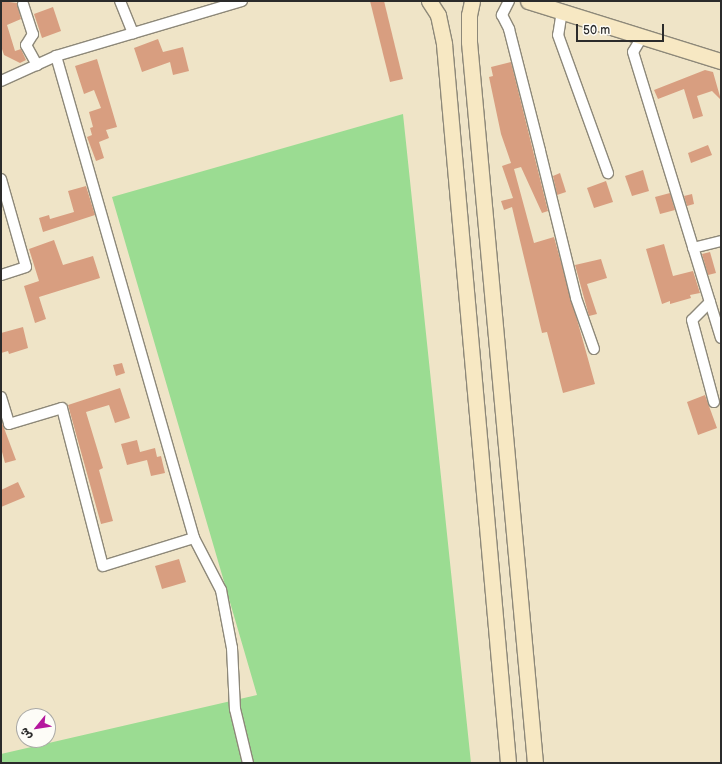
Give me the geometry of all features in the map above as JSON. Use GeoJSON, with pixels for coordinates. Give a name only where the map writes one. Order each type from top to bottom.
{"type":"FeatureCollection","features":[{"type":"Feature","properties":{"kind":"main road"},"geometry":{"type":"LineString","coordinates":[[429,1],[438,15],[444,44],[508,763]]}},
{"type":"Feature","properties":{"kind":"main road"},"geometry":{"type":"LineString","coordinates":[[472,1],[469,15],[470,42],[535,763]]}},
{"type":"Feature","properties":{"kind":"main road"},"geometry":{"type":"LineString","coordinates":[[528,1],[721,62]]}},
{"type":"Feature","properties":{"kind":"street"},"geometry":{"type":"LineString","coordinates":[[120,1],[133,33]]}},
{"type":"Feature","properties":{"kind":"street"},"geometry":{"type":"LineString","coordinates":[[1,81],[56,56],[242,1]]}},
{"type":"Feature","properties":{"kind":"street"},"geometry":{"type":"LineString","coordinates":[[509,1],[502,15],[508,29],[540,151],[576,298],[594,349]]}},
{"type":"Feature","properties":{"kind":"street"},"geometry":{"type":"LineString","coordinates":[[23,4],[33,34],[26,45],[37,65]]}},
{"type":"Feature","properties":{"kind":"street"},"geometry":{"type":"LineString","coordinates":[[562,12],[558,35],[608,173]]}},
{"type":"Feature","properties":{"kind":"street"},"geometry":{"type":"LineString","coordinates":[[642,37],[633,52],[721,338]]}},
{"type":"Feature","properties":{"kind":"street"},"geometry":{"type":"LineString","coordinates":[[56,56],[194,538],[221,590],[232,648],[235,709],[248,763]]}},
{"type":"Feature","properties":{"kind":"street"},"geometry":{"type":"LineString","coordinates":[[1,179],[26,267],[1,275]]}},
{"type":"Feature","properties":{"kind":"street"},"geometry":{"type":"LineString","coordinates":[[693,248],[721,241]]}},
{"type":"Feature","properties":{"kind":"street"},"geometry":{"type":"LineString","coordinates":[[710,302],[692,320],[714,402]]}},
{"type":"Feature","properties":{"kind":"street"},"geometry":{"type":"LineString","coordinates":[[1,397],[9,424],[62,408],[103,566],[194,538]]}},
{"type":"Feature","properties":{"kind":"green space"},"geometry":{"type":"Polygon","coordinates":[[[403,114],[471,763],[1,763],[1,754],[27,748],[56,748],[56,741],[257,695],[112,197],[403,114]]]}},
{"type":"Feature","properties":{"kind":"building"},"geometry":{"type":"Polygon","coordinates":[[[1,1],[17,3],[21,19],[7,25],[15,51],[21,49],[26,60],[20,63],[4,55],[1,46],[1,1]]]}},
{"type":"Feature","properties":{"kind":"building"},"geometry":{"type":"Polygon","coordinates":[[[370,1],[384,1],[403,79],[390,82],[370,1]]]}},
{"type":"Feature","properties":{"kind":"building"},"geometry":{"type":"Polygon","coordinates":[[[53,7],[61,31],[42,38],[34,14],[53,7]]]}},
{"type":"Feature","properties":{"kind":"building"},"geometry":{"type":"Polygon","coordinates":[[[158,39],[163,52],[183,47],[189,71],[173,75],[170,62],[142,72],[134,48],[158,39]]]}},
{"type":"Feature","properties":{"kind":"building"},"geometry":{"type":"Polygon","coordinates":[[[97,59],[117,127],[106,130],[109,138],[99,142],[104,158],[96,161],[87,137],[92,135],[90,128],[93,127],[89,112],[101,108],[94,90],[84,94],[75,66],[97,59]]]}},
{"type":"Feature","properties":{"kind":"building"},"geometry":{"type":"Polygon","coordinates":[[[511,62],[548,211],[542,213],[521,167],[514,169],[534,243],[554,237],[595,384],[563,393],[547,332],[542,333],[512,207],[504,210],[501,201],[513,198],[502,166],[511,163],[501,134],[489,77],[493,76],[491,67],[511,62]]]}},
{"type":"Feature","properties":{"kind":"building"},"geometry":{"type":"Polygon","coordinates":[[[705,70],[713,72],[721,100],[712,91],[697,96],[703,116],[693,119],[684,89],[658,99],[654,90],[705,70]]]}},
{"type":"Feature","properties":{"kind":"building"},"geometry":{"type":"Polygon","coordinates":[[[708,145],[712,155],[691,163],[688,153],[708,145]]]}},
{"type":"Feature","properties":{"kind":"building"},"geometry":{"type":"Polygon","coordinates":[[[643,170],[649,191],[632,196],[625,176],[643,170]]]}},
{"type":"Feature","properties":{"kind":"building"},"geometry":{"type":"Polygon","coordinates":[[[560,173],[566,192],[557,195],[553,176],[560,173]]]}},
{"type":"Feature","properties":{"kind":"building"},"geometry":{"type":"Polygon","coordinates":[[[606,181],[613,202],[594,208],[587,188],[606,181]]]}},
{"type":"Feature","properties":{"kind":"building"},"geometry":{"type":"Polygon","coordinates":[[[86,186],[95,215],[43,232],[39,218],[49,215],[50,219],[74,212],[68,191],[86,186]]]}},
{"type":"Feature","properties":{"kind":"building"},"geometry":{"type":"Polygon","coordinates":[[[670,193],[675,210],[660,214],[655,197],[670,193]]]}},
{"type":"Feature","properties":{"kind":"building"},"geometry":{"type":"Polygon","coordinates":[[[692,194],[694,204],[687,206],[684,196],[692,194]]]}},
{"type":"Feature","properties":{"kind":"building"},"geometry":{"type":"Polygon","coordinates":[[[54,240],[63,265],[93,256],[100,278],[39,297],[46,319],[35,323],[24,286],[39,281],[29,249],[54,240]]]}},
{"type":"Feature","properties":{"kind":"building"},"geometry":{"type":"Polygon","coordinates":[[[664,244],[673,276],[693,271],[700,293],[690,295],[691,298],[670,304],[670,301],[662,304],[646,249],[664,244]]]}},
{"type":"Feature","properties":{"kind":"building"},"geometry":{"type":"Polygon","coordinates":[[[710,252],[716,273],[708,275],[702,254],[710,252]]]}},
{"type":"Feature","properties":{"kind":"building"},"geometry":{"type":"Polygon","coordinates":[[[601,259],[607,278],[587,284],[597,314],[589,316],[575,265],[601,259]]]}},
{"type":"Feature","properties":{"kind":"building"},"geometry":{"type":"Polygon","coordinates":[[[23,327],[28,348],[9,354],[8,351],[1,353],[1,333],[23,327]]]}},
{"type":"Feature","properties":{"kind":"building"},"geometry":{"type":"Polygon","coordinates":[[[122,363],[125,373],[116,376],[113,365],[122,363]]]}},
{"type":"Feature","properties":{"kind":"building"},"geometry":{"type":"Polygon","coordinates":[[[120,388],[130,418],[115,423],[109,405],[86,412],[103,468],[99,470],[113,521],[101,524],[68,405],[120,388]]]}},
{"type":"Feature","properties":{"kind":"building"},"geometry":{"type":"Polygon","coordinates":[[[705,395],[717,428],[698,435],[687,402],[705,395]]]}},
{"type":"Feature","properties":{"kind":"building"},"geometry":{"type":"Polygon","coordinates":[[[1,420],[16,460],[5,463],[1,448],[1,420]]]}},
{"type":"Feature","properties":{"kind":"building"},"geometry":{"type":"Polygon","coordinates":[[[137,440],[140,452],[155,448],[157,457],[161,456],[165,473],[151,476],[147,460],[127,465],[121,444],[137,440]]]}},
{"type":"Feature","properties":{"kind":"building"},"geometry":{"type":"Polygon","coordinates":[[[18,482],[25,497],[1,507],[1,490],[18,482]]]}},
{"type":"Feature","properties":{"kind":"building"},"geometry":{"type":"Polygon","coordinates":[[[179,559],[186,582],[162,589],[155,566],[179,559]]]}}]}
